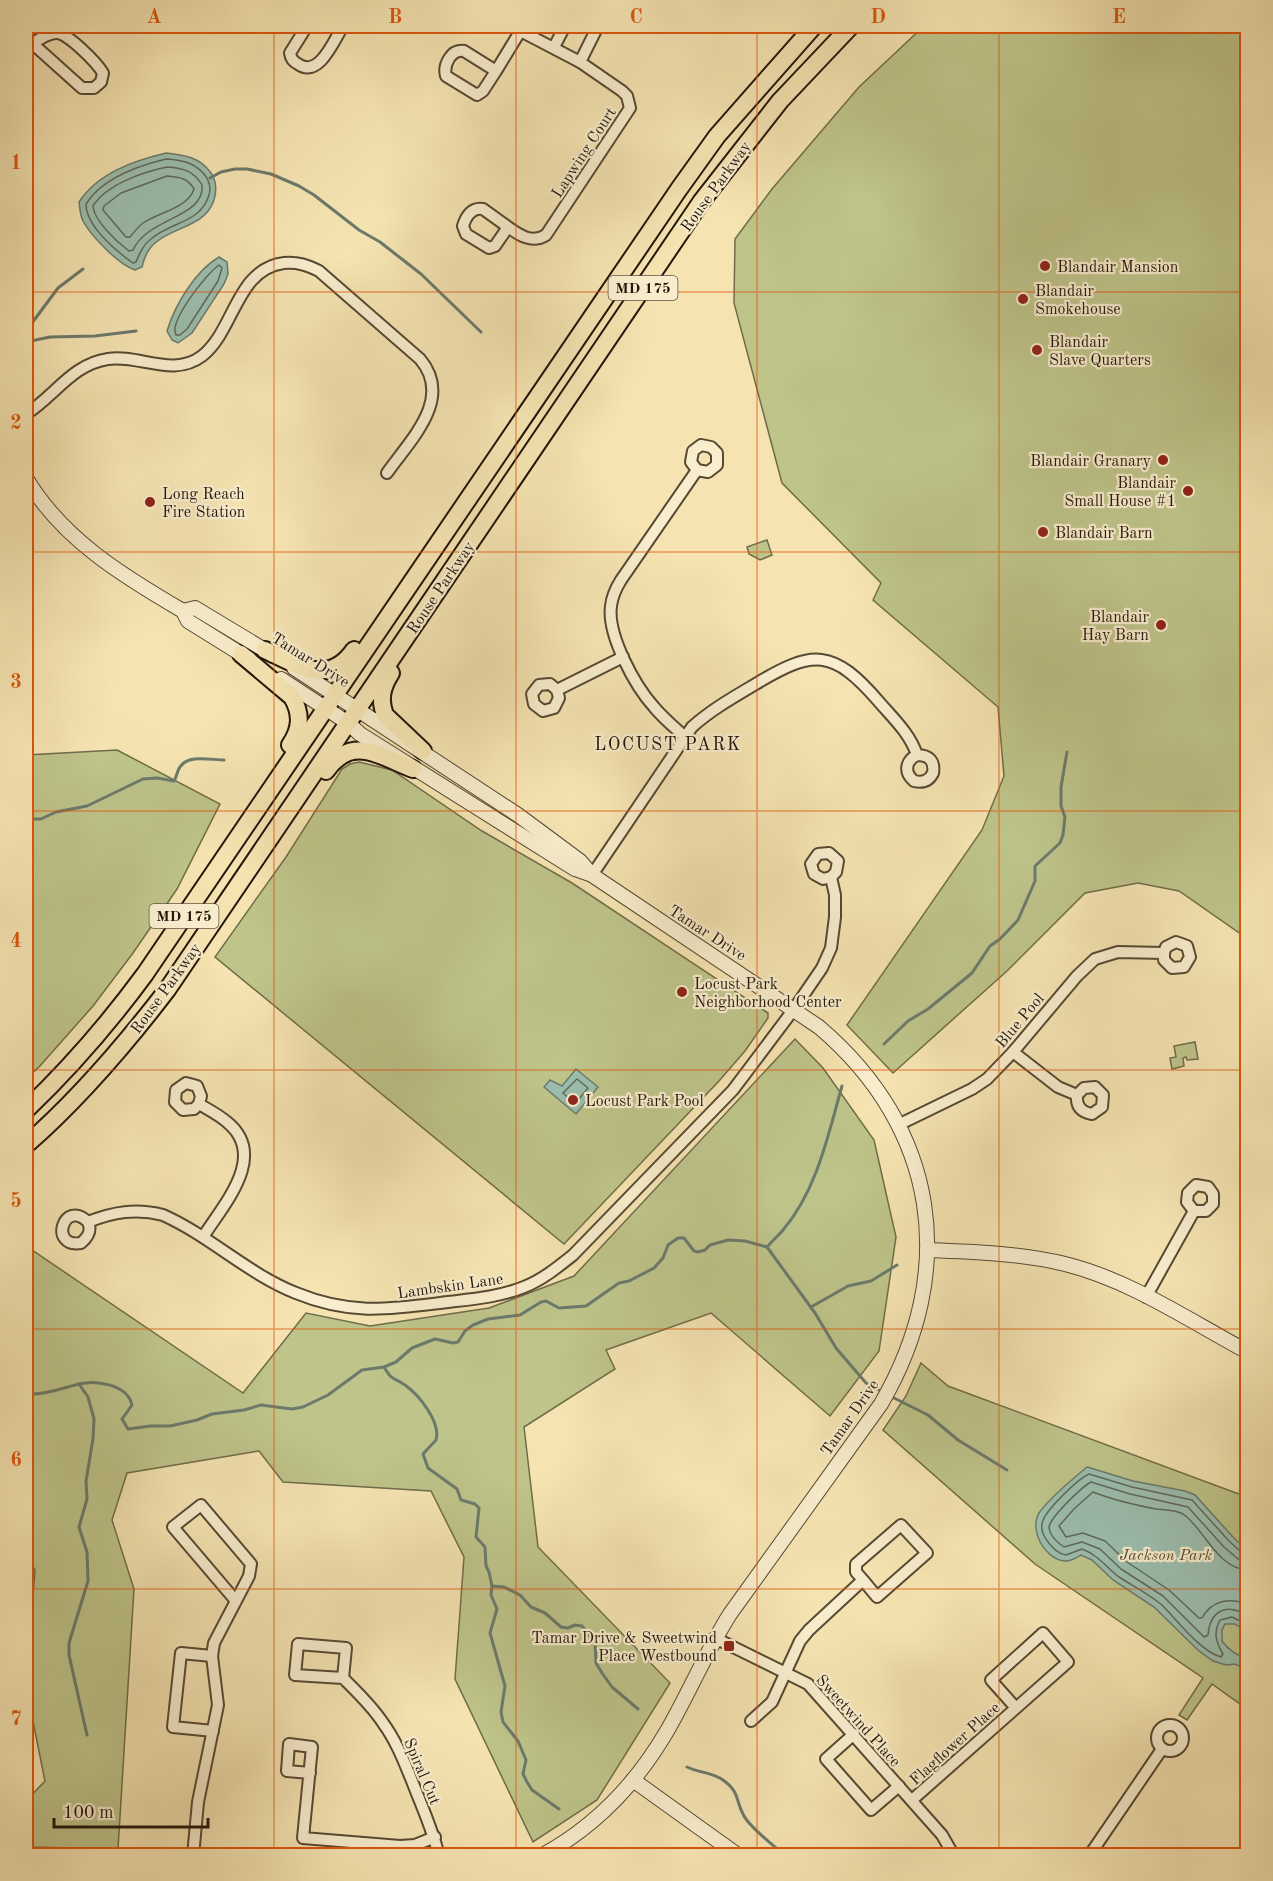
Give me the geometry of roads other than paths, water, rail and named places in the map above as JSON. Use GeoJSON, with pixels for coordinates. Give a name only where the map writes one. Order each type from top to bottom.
{"type":"FeatureCollection","features":[{"type":"Feature","properties":{"kind":"main road","name":"Rouse Parkway"},"geometry":{"type":"LineString","coordinates":[[26,1110],[114,1016],[691,171],[717,136],[814,26]]}},
{"type":"Feature","properties":{"kind":"main road","name":"Rouse Parkway"},"geometry":{"type":"LineString","coordinates":[[26,1145],[79,1095],[134,1033],[167,990],[702,202],[780,101],[851,26]]}},
{"type":"Feature","properties":{"kind":"main road"},"geometry":{"type":"LineString","coordinates":[[265,650],[312,671],[330,670],[346,662],[412,566],[458,514]]}},
{"type":"Feature","properties":{"kind":"main road"},"geometry":{"type":"LineString","coordinates":[[423,752],[385,715],[382,707],[382,690],[422,627],[454,566]]}},
{"type":"Feature","properties":{"kind":"main road"},"geometry":{"type":"LineString","coordinates":[[206,884],[249,807],[299,729],[299,712],[292,697],[241,654]]}},
{"type":"Feature","properties":{"kind":"main road"},"geometry":{"type":"LineString","coordinates":[[256,857],[284,830],[333,760],[343,753],[363,750],[413,769]]}},
{"type":"Feature","properties":{"kind":"street"},"geometry":{"type":"LineString","coordinates":[[307,26],[290,53],[293,61],[301,67],[308,68],[313,68],[319,63],[343,26]]}},
{"type":"Feature","properties":{"kind":"street"},"geometry":{"type":"LineString","coordinates":[[554,47],[565,26]]}},
{"type":"Feature","properties":{"kind":"street"},"geometry":{"type":"LineString","coordinates":[[496,71],[459,50],[453,53],[445,66],[446,76],[477,94],[483,91],[496,71],[516,28],[580,62],[598,26]]}},
{"type":"Feature","properties":{"kind":"street"},"geometry":{"type":"LineString","coordinates":[[51,33],[65,35],[97,64],[103,73],[101,82],[94,88],[82,88],[29,46],[51,33]]}},
{"type":"Feature","properties":{"kind":"street","name":"Lapwing Court"},"geometry":{"type":"LineString","coordinates":[[508,227],[528,239],[541,239],[546,235],[627,114],[630,103],[627,96],[580,62]]}},
{"type":"Feature","properties":{"kind":"street"},"geometry":{"type":"LineString","coordinates":[[26,414],[45,401],[68,377],[93,363],[108,359],[122,359],[170,366],[181,365],[201,356],[217,338],[256,275],[276,264],[299,263],[319,271],[420,359],[429,373],[434,390],[430,409],[387,473]]}},
{"type":"Feature","properties":{"kind":"street"},"geometry":{"type":"LineString","coordinates":[[685,737],[653,706],[623,657],[613,635],[610,607],[621,580],[697,470]]}},
{"type":"Feature","properties":{"kind":"street","name":"Tamar Drive"},"geometry":{"type":"LineString","coordinates":[[26,478],[47,510],[90,551],[183,611],[188,621],[348,723],[360,734],[413,769],[575,869],[592,875],[794,1009],[843,1047],[866,1072],[883,1096],[910,1151],[918,1175],[925,1211],[928,1250],[918,1319],[894,1382],[881,1404],[715,1638],[666,1732],[633,1780],[606,1810],[587,1826],[541,1856]]}},
{"type":"Feature","properties":{"kind":"street","name":"Tamar Drive"},"geometry":{"type":"LineString","coordinates":[[183,611],[195,608],[335,693],[518,815],[580,861],[592,875]]}},
{"type":"Feature","properties":{"kind":"street"},"geometry":{"type":"LineString","coordinates":[[557,690],[623,657]]}},
{"type":"Feature","properties":{"kind":"street"},"geometry":{"type":"LineString","coordinates":[[592,875],[692,727],[715,709],[784,667],[810,659],[834,663],[856,675],[908,736],[917,755]]}},
{"type":"Feature","properties":{"kind":"street","name":"Lambskin Lane"},"geometry":{"type":"LineString","coordinates":[[88,1222],[116,1213],[150,1212],[175,1221],[266,1278],[295,1293],[351,1308],[391,1309],[493,1297],[526,1286],[557,1268],[573,1255],[733,1090],[794,1009],[822,968],[831,948],[836,917],[831,877]]}},
{"type":"Feature","properties":{"kind":"street","name":"Blue Pool"},"geometry":{"type":"LineString","coordinates":[[898,1125],[972,1089],[987,1079],[1013,1052],[1077,976],[1095,959],[1118,952],[1164,953]]}},
{"type":"Feature","properties":{"kind":"street"},"geometry":{"type":"LineString","coordinates":[[1013,1052],[1058,1087],[1077,1095]]}},
{"type":"Feature","properties":{"kind":"street"},"geometry":{"type":"LineString","coordinates":[[199,1104],[228,1122],[235,1130],[243,1147],[245,1158],[243,1170],[236,1185],[203,1238]]}},
{"type":"Feature","properties":{"kind":"street"},"geometry":{"type":"LineString","coordinates":[[1146,1297],[1194,1211]]}},
{"type":"Feature","properties":{"kind":"street"},"geometry":{"type":"LineString","coordinates":[[928,1250],[992,1253],[1036,1258],[1068,1265],[1146,1297],[1248,1352]]}},
{"type":"Feature","properties":{"kind":"street"},"geometry":{"type":"LineString","coordinates":[[193,1856],[198,1802],[218,1705],[212,1656],[214,1643],[236,1601],[249,1576],[251,1564],[201,1505],[173,1527],[236,1601]]}},
{"type":"Feature","properties":{"kind":"street"},"geometry":{"type":"LineString","coordinates":[[901,1525],[927,1552],[878,1597],[863,1580],[856,1572],[856,1564],[901,1525]]}},
{"type":"Feature","properties":{"kind":"street"},"geometry":{"type":"LineString","coordinates":[[751,1721],[772,1702],[800,1641],[817,1620],[863,1580]]}},
{"type":"Feature","properties":{"kind":"street","name":"Flagflower Place"},"geometry":{"type":"LineString","coordinates":[[912,1800],[1016,1708],[1068,1662],[1043,1634],[990,1680],[1016,1708]]}},
{"type":"Feature","properties":{"kind":"street","name":"Sweetwind Place"},"geometry":{"type":"LineString","coordinates":[[715,1638],[808,1684],[942,1835],[954,1856]]}},
{"type":"Feature","properties":{"kind":"street"},"geometry":{"type":"LineString","coordinates":[[298,1644],[346,1648],[343,1678],[295,1675],[298,1644]]}},
{"type":"Feature","properties":{"kind":"street"},"geometry":{"type":"LineString","coordinates":[[212,1656],[181,1653],[173,1727],[213,1731]]}},
{"type":"Feature","properties":{"kind":"street","name":"Spiral Cut"},"geometry":{"type":"LineString","coordinates":[[343,1678],[369,1704],[395,1743],[435,1838],[439,1856]]}},
{"type":"Feature","properties":{"kind":"street"},"geometry":{"type":"LineString","coordinates":[[854,1734],[826,1759],[871,1810],[898,1786]]}},
{"type":"Feature","properties":{"kind":"street"},"geometry":{"type":"LineString","coordinates":[[1090,1855],[1162,1749]]}},
{"type":"Feature","properties":{"kind":"street"},"geometry":{"type":"LineString","coordinates":[[309,1773],[303,1838],[400,1846],[415,1845],[435,1838]]}},
{"type":"Feature","properties":{"kind":"street"},"geometry":{"type":"LineString","coordinates":[[633,1780],[739,1856]]}},
{"type":"Feature","properties":{"kind":"street"},"geometry":{"type":"LineString","coordinates":[[1241,1856],[1248,1847]]}},
{"type":"Feature","properties":{"kind":"water"},"geometry":{"type":"Polygon","coordinates":[[[166,153],[191,158],[202,163],[213,176],[216,189],[214,200],[204,216],[155,243],[150,248],[142,267],[135,270],[114,256],[92,234],[82,219],[79,202],[96,183],[106,176],[129,164],[166,153]]]}},
{"type":"Feature","properties":{"kind":"water"},"geometry":{"type":"Polygon","coordinates":[[[219,257],[227,262],[228,274],[224,284],[192,333],[178,343],[172,340],[167,331],[175,310],[194,280],[219,257]]]}},
{"type":"Feature","properties":{"kind":"water","name":"Locust Park Pool"},"geometry":{"type":"Polygon","coordinates":[[[576,1069],[598,1087],[576,1114],[544,1087],[550,1080],[562,1086],[576,1069]]]}},
{"type":"Feature","properties":{"kind":"water"},"geometry":{"type":"Polygon","coordinates":[[[1087,1467],[1133,1481],[1195,1495],[1247,1550],[1247,1632],[1235,1624],[1225,1624],[1222,1630],[1222,1641],[1236,1654],[1247,1656],[1247,1674],[1244,1668],[1235,1664],[1226,1665],[1213,1661],[1199,1651],[1154,1607],[1113,1580],[1092,1560],[1081,1555],[1064,1561],[1050,1555],[1045,1549],[1037,1535],[1036,1520],[1039,1513],[1055,1495],[1087,1467]]]}},
{"type":"Feature","properties":{"kind":"waterway"},"geometry":{"type":"LineString","coordinates":[[210,178],[221,172],[247,169],[271,174],[299,186],[359,230],[380,242],[421,274],[481,332]]}},
{"type":"Feature","properties":{"kind":"waterway"},"geometry":{"type":"LineString","coordinates":[[26,331],[58,288],[83,269]]}},
{"type":"Feature","properties":{"kind":"waterway"},"geometry":{"type":"LineString","coordinates":[[26,342],[50,337],[95,336],[136,331]]}},
{"type":"Feature","properties":{"kind":"waterway"},"geometry":{"type":"LineString","coordinates":[[884,1044],[908,1021],[928,1009],[972,973],[990,946],[1018,920],[1035,881],[1035,866],[1060,843],[1063,835],[1065,817],[1061,806],[1061,787],[1067,752]]}},
{"type":"Feature","properties":{"kind":"waterway"},"geometry":{"type":"LineString","coordinates":[[26,819],[41,819],[56,812],[87,806],[143,779],[157,778],[174,781],[180,767],[188,760],[224,760]]}},
{"type":"Feature","properties":{"kind":"waterway"},"geometry":{"type":"LineString","coordinates":[[767,1247],[783,1230],[805,1198],[826,1143],[842,1086]]}},
{"type":"Feature","properties":{"kind":"waterway"},"geometry":{"type":"LineString","coordinates":[[26,1388],[32,1394],[86,1383],[102,1383],[118,1388],[129,1398],[132,1405],[122,1419],[128,1429],[170,1426],[212,1414],[244,1410],[261,1405],[292,1409],[303,1407],[328,1395],[362,1370],[384,1367],[396,1362],[412,1348],[435,1339],[458,1342],[465,1331],[488,1319],[520,1315],[546,1301],[559,1308],[586,1306],[619,1283],[629,1281],[654,1268],[663,1258],[668,1245],[678,1238],[684,1238],[694,1251],[698,1252],[710,1245],[728,1240],[745,1241],[767,1247],[815,1313],[836,1348],[866,1383],[881,1391]]}},
{"type":"Feature","properties":{"kind":"waterway"},"geometry":{"type":"LineString","coordinates":[[811,1307],[848,1286],[871,1281],[897,1265]]}},
{"type":"Feature","properties":{"kind":"waterway"},"geometry":{"type":"LineString","coordinates":[[384,1367],[391,1377],[416,1395],[432,1417],[437,1433],[436,1440],[423,1454],[428,1468],[457,1489],[461,1500],[475,1504],[479,1508],[476,1537],[485,1547],[486,1566],[492,1586],[491,1595],[497,1609],[490,1633],[505,1686],[501,1712],[503,1722],[518,1741],[526,1760],[523,1774],[532,1790],[559,1809]]}},
{"type":"Feature","properties":{"kind":"waterway"},"geometry":{"type":"LineString","coordinates":[[79,1384],[88,1397],[94,1419],[86,1481],[87,1499],[79,1527],[87,1552],[88,1581],[69,1643],[69,1655],[87,1735]]}},
{"type":"Feature","properties":{"kind":"waterway"},"geometry":{"type":"LineString","coordinates":[[890,1396],[928,1415],[958,1440],[1007,1470]]}},
{"type":"Feature","properties":{"kind":"waterway"},"geometry":{"type":"LineString","coordinates":[[492,1586],[504,1587],[520,1595],[531,1607],[545,1613],[561,1627],[582,1626],[595,1643],[596,1663],[602,1673],[612,1687],[638,1709]]}},
{"type":"Feature","properties":{"kind":"waterway"},"geometry":{"type":"LineString","coordinates":[[687,1767],[714,1775],[729,1785],[747,1821],[785,1856]]}},
{"type":"Feature","properties":{"kind":"place","name":"Blandair Mansion"},"geometry":{"type":"Point","coordinates":[1045,266]}},
{"type":"Feature","properties":{"kind":"place","name":"Blandair Smokehouse"},"geometry":{"type":"Point","coordinates":[1023,299]}},
{"type":"Feature","properties":{"kind":"place","name":"Blandair Slave Quarters"},"geometry":{"type":"Point","coordinates":[1037,350]}},
{"type":"Feature","properties":{"kind":"place","name":"Blandair Granary"},"geometry":{"type":"Point","coordinates":[1163,460]}},
{"type":"Feature","properties":{"kind":"place","name":"Blandair Small House #1"},"geometry":{"type":"Point","coordinates":[1188,491]}},
{"type":"Feature","properties":{"kind":"place","name":"Long Reach Fire Station"},"geometry":{"type":"Point","coordinates":[150,502]}},
{"type":"Feature","properties":{"kind":"place","name":"Blandair Barn"},"geometry":{"type":"Point","coordinates":[1043,532]}},
{"type":"Feature","properties":{"kind":"place","name":"Blandair Hay Barn"},"geometry":{"type":"Point","coordinates":[1161,625]}},
{"type":"Feature","properties":{"kind":"place","name":"Locust Park Neighborhood Center"},"geometry":{"type":"Point","coordinates":[682,992]}},
{"type":"Feature","properties":{"kind":"place","name":"Locust Park Pool"},"geometry":{"type":"Point","coordinates":[573,1100]}},
{"type":"Feature","properties":{"kind":"place","name":"Tamar Drive & Sweetwind Place Westbound"},"geometry":{"type":"Point","coordinates":[729,1646]}},
{"type":"Feature","properties":{"kind":"district","name":"LOCUST PARK"},"geometry":{"type":"Point","coordinates":[668,744]}},
{"type":"Feature","properties":{"kind":"park label","name":"Jackson Park"},"geometry":{"type":"Point","coordinates":[1166,1554]}}]}
